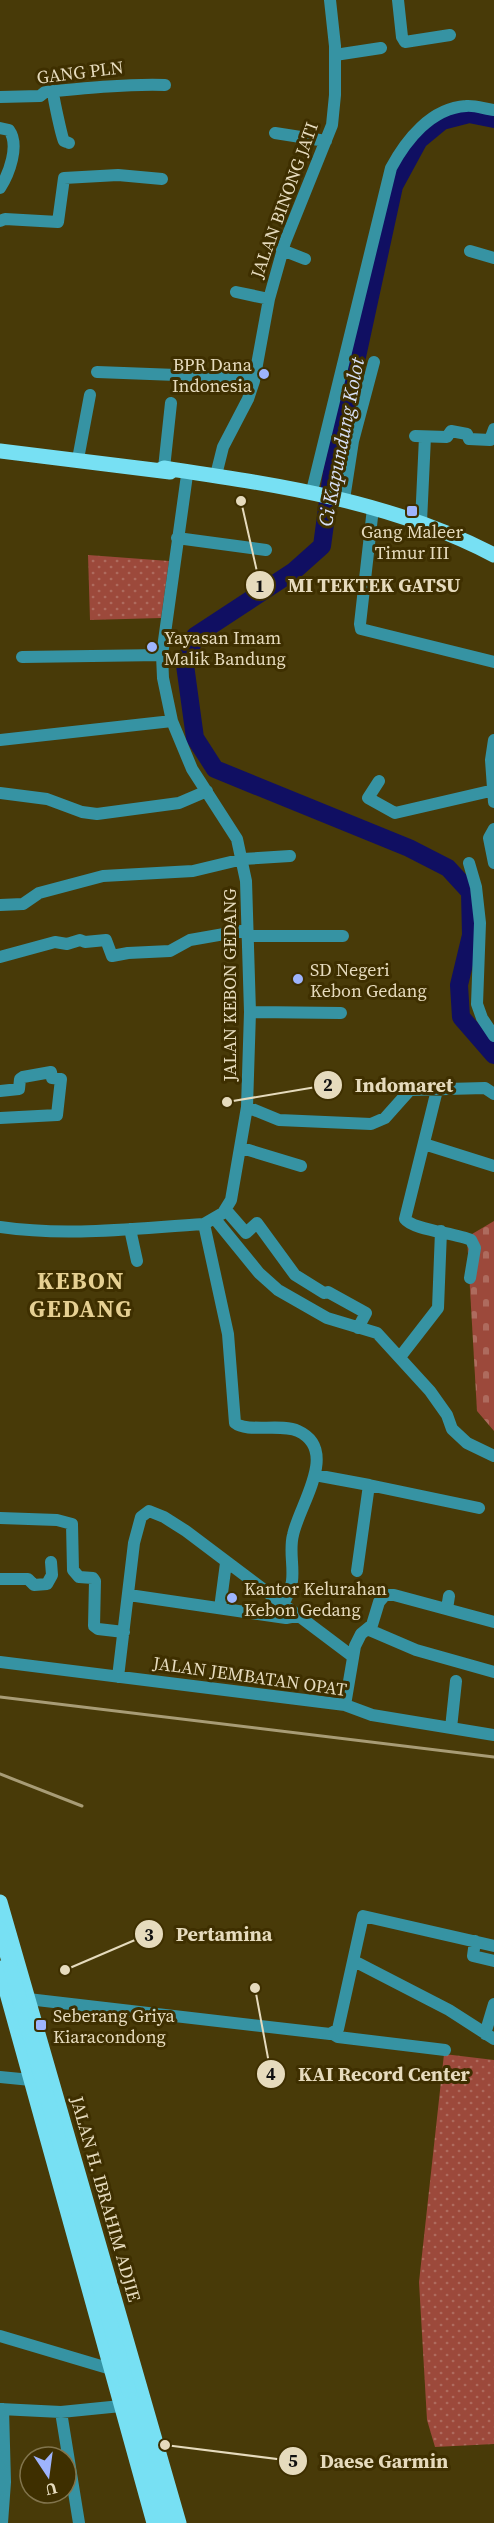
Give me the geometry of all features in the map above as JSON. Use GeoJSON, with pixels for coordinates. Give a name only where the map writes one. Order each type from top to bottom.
{"type":"FeatureCollection","features":[{"type":"Feature","properties":{"kind":"main road"},"geometry":{"type":"LineString","coordinates":[[0,450],[219,476],[314,492],[421,522],[494,555]]}},
{"type":"Feature","properties":{"kind":"main road"},"geometry":{"type":"LineString","coordinates":[[162,469],[187,475],[219,476]]}},
{"type":"Feature","properties":{"kind":"main road","name":"JALAN H. IBRAHIM ADJIE"},"geometry":{"type":"LineString","coordinates":[[1,1909],[154,2434],[166,2519]]}},
{"type":"Feature","properties":{"kind":"main road"},"geometry":{"type":"LineString","coordinates":[[0,1929],[127,2399],[166,2519]]}},
{"type":"Feature","properties":{"kind":"main road"},"geometry":{"type":"LineString","coordinates":[[0,1968],[111,2369],[127,2399],[154,2434]]}},
{"type":"Feature","properties":{"kind":"main road"},"geometry":{"type":"LineString","coordinates":[[127,2399],[132,2439],[166,2519]]}},
{"type":"Feature","properties":{"kind":"street","name":"JALAN BINONG JATI"},"geometry":{"type":"LineString","coordinates":[[219,476],[223,447],[248,399],[254,381],[269,299],[282,250],[326,141],[335,107],[335,56],[330,0]]}},
{"type":"Feature","properties":{"kind":"street"},"geometry":{"type":"LineString","coordinates":[[398,0],[402,37],[405,42],[450,35]]}},
{"type":"Feature","properties":{"kind":"street"},"geometry":{"type":"LineString","coordinates":[[335,56],[381,48]]}},
{"type":"Feature","properties":{"kind":"street","name":"GANG PLN"},"geometry":{"type":"LineString","coordinates":[[0,97],[40,96],[45,92],[128,84],[165,85]]}},
{"type":"Feature","properties":{"kind":"street"},"geometry":{"type":"LineString","coordinates":[[53,91],[54,109],[60,119],[63,138],[69,143]]}},
{"type":"Feature","properties":{"kind":"street"},"geometry":{"type":"LineString","coordinates":[[314,492],[391,168],[401,150],[425,122],[466,106],[494,110]]}},
{"type":"Feature","properties":{"kind":"street"},"geometry":{"type":"LineString","coordinates":[[0,128],[9,130],[14,141],[11,162],[0,188]]}},
{"type":"Feature","properties":{"kind":"street"},"geometry":{"type":"LineString","coordinates":[[276,133],[326,141]]}},
{"type":"Feature","properties":{"kind":"street"},"geometry":{"type":"LineString","coordinates":[[0,221],[5,219],[57,222],[64,178],[118,175],[162,178]]}},
{"type":"Feature","properties":{"kind":"street"},"geometry":{"type":"LineString","coordinates":[[282,250],[305,258]]}},
{"type":"Feature","properties":{"kind":"street"},"geometry":{"type":"LineString","coordinates":[[470,251],[494,258]]}},
{"type":"Feature","properties":{"kind":"street"},"geometry":{"type":"LineString","coordinates":[[236,292],[269,299]]}},
{"type":"Feature","properties":{"kind":"street"},"geometry":{"type":"LineString","coordinates":[[340,498],[374,362]]}},
{"type":"Feature","properties":{"kind":"street"},"geometry":{"type":"LineString","coordinates":[[97,372],[219,377],[254,381]]}},
{"type":"Feature","properties":{"kind":"street"},"geometry":{"type":"LineString","coordinates":[[78,459],[90,395]]}},
{"type":"Feature","properties":{"kind":"street"},"geometry":{"type":"LineString","coordinates":[[162,469],[171,403]]}},
{"type":"Feature","properties":{"kind":"street"},"geometry":{"type":"LineString","coordinates":[[421,522],[420,436],[449,437],[451,431],[467,434],[469,439],[487,440],[491,439],[494,429]]}},
{"type":"Feature","properties":{"kind":"street","name":"JALAN KEBON GEDANG"},"geometry":{"type":"LineString","coordinates":[[187,475],[162,655],[163,678],[172,721],[192,769],[232,828],[243,859],[246,881],[250,1012],[247,1107],[242,1148],[231,1200],[226,1210]]}},
{"type":"Feature","properties":{"kind":"street"},"geometry":{"type":"LineString","coordinates":[[373,508],[360,624],[362,629],[494,662]]}},
{"type":"Feature","properties":{"kind":"street"},"geometry":{"type":"LineString","coordinates":[[177,538],[266,550]]}},
{"type":"Feature","properties":{"kind":"street"},"geometry":{"type":"LineString","coordinates":[[22,657],[162,655]]}},
{"type":"Feature","properties":{"kind":"street"},"geometry":{"type":"LineString","coordinates":[[0,740],[172,721]]}},
{"type":"Feature","properties":{"kind":"street"},"geometry":{"type":"LineString","coordinates":[[378,781],[368,798],[395,813],[493,794],[491,760],[494,740]]}},
{"type":"Feature","properties":{"kind":"street"},"geometry":{"type":"LineString","coordinates":[[0,792],[47,799],[82,812],[97,814],[179,803],[207,788]]}},
{"type":"Feature","properties":{"kind":"street"},"geometry":{"type":"LineString","coordinates":[[494,829],[489,838],[494,864]]}},
{"type":"Feature","properties":{"kind":"street"},"geometry":{"type":"LineString","coordinates":[[0,905],[23,904],[33,896],[71,885],[76,881],[104,876],[193,871],[243,859],[290,856]]}},
{"type":"Feature","properties":{"kind":"street"},"geometry":{"type":"LineString","coordinates":[[469,863],[476,887],[480,923],[477,1004],[490,1021],[494,1036]]}},
{"type":"Feature","properties":{"kind":"street"},"geometry":{"type":"LineString","coordinates":[[0,957],[57,942],[106,940],[112,956],[170,951],[190,940],[247,933],[343,936]]}},
{"type":"Feature","properties":{"kind":"street"},"geometry":{"type":"LineString","coordinates":[[250,1012],[341,1013]]}},
{"type":"Feature","properties":{"kind":"street"},"geometry":{"type":"LineString","coordinates":[[0,1091],[19,1089],[20,1079],[23,1077],[51,1072],[52,1077],[61,1078],[58,1114],[0,1118]]}},
{"type":"Feature","properties":{"kind":"street"},"geometry":{"type":"LineString","coordinates":[[247,1107],[279,1120],[370,1124],[385,1118],[409,1091],[485,1088],[494,1094]]}},
{"type":"Feature","properties":{"kind":"street"},"geometry":{"type":"LineString","coordinates":[[437,1090],[405,1219],[408,1223],[458,1235],[473,1242],[475,1248],[470,1278]]}},
{"type":"Feature","properties":{"kind":"street"},"geometry":{"type":"LineString","coordinates":[[424,1144],[494,1166]]}},
{"type":"Feature","properties":{"kind":"street"},"geometry":{"type":"LineString","coordinates":[[242,1148],[301,1166]]}},
{"type":"Feature","properties":{"kind":"street"},"geometry":{"type":"LineString","coordinates":[[0,1227],[68,1232],[130,1229],[210,1222],[226,1210],[246,1233],[257,1223],[295,1275],[324,1293],[328,1292],[366,1313],[358,1328]]}},
{"type":"Feature","properties":{"kind":"street"},"geometry":{"type":"LineString","coordinates":[[210,1222],[278,1290],[327,1318],[377,1334],[439,1402],[452,1429],[467,1443],[494,1455]]}},
{"type":"Feature","properties":{"kind":"street"},"geometry":{"type":"LineString","coordinates":[[210,1222],[228,1334],[235,1422],[242,1426],[266,1426],[298,1431],[313,1442],[316,1449],[315,1475],[297,1517],[292,1537],[292,1580],[284,1603]]}},
{"type":"Feature","properties":{"kind":"street"},"geometry":{"type":"LineString","coordinates":[[130,1229],[137,1261]]}},
{"type":"Feature","properties":{"kind":"street"},"geometry":{"type":"LineString","coordinates":[[400,1357],[438,1308],[441,1232]]}},
{"type":"Feature","properties":{"kind":"street"},"geometry":{"type":"LineString","coordinates":[[315,1475],[479,1508]]}},
{"type":"Feature","properties":{"kind":"street"},"geometry":{"type":"LineString","coordinates":[[357,1571],[369,1485]]}},
{"type":"Feature","properties":{"kind":"street"},"geometry":{"type":"LineString","coordinates":[[118,1677],[134,1544],[140,1519],[147,1512],[155,1514],[186,1532],[301,1615],[352,1656]]}},
{"type":"Feature","properties":{"kind":"street"},"geometry":{"type":"LineString","coordinates":[[0,1518],[57,1520],[72,1524],[73,1570],[79,1577],[95,1579],[94,1626],[98,1629],[124,1632]]}},
{"type":"Feature","properties":{"kind":"street"},"geometry":{"type":"LineString","coordinates":[[0,1579],[27,1579],[34,1585],[47,1584],[52,1575],[51,1562]]}},
{"type":"Feature","properties":{"kind":"street"},"geometry":{"type":"LineString","coordinates":[[220,1608],[226,1563]]}},
{"type":"Feature","properties":{"kind":"street"},"geometry":{"type":"LineString","coordinates":[[345,1705],[352,1656],[361,1634],[372,1625],[379,1602],[385,1594],[494,1622]]}},
{"type":"Feature","properties":{"kind":"street"},"geometry":{"type":"LineString","coordinates":[[129,1595],[286,1618],[301,1615]]}},
{"type":"Feature","properties":{"kind":"street"},"geometry":{"type":"LineString","coordinates":[[447,1609],[449,1596]]}},
{"type":"Feature","properties":{"kind":"street"},"geometry":{"type":"LineString","coordinates":[[367,1629],[416,1650],[494,1672]]}},
{"type":"Feature","properties":{"kind":"street","name":"JALAN JEMBATAN OPAT"},"geometry":{"type":"LineString","coordinates":[[0,1662],[345,1705],[372,1715],[494,1735]]}},
{"type":"Feature","properties":{"kind":"street"},"geometry":{"type":"LineString","coordinates":[[451,1728],[456,1681]]}},
{"type":"Feature","properties":{"kind":"street"},"geometry":{"type":"LineString","coordinates":[[333,2034],[338,2029],[363,1916],[494,1946]]}},
{"type":"Feature","properties":{"kind":"street"},"geometry":{"type":"LineString","coordinates":[[475,1941],[473,1956],[494,1962]]}},
{"type":"Feature","properties":{"kind":"street"},"geometry":{"type":"LineString","coordinates":[[354,1961],[449,2010],[490,2036],[494,2004]]}},
{"type":"Feature","properties":{"kind":"street"},"geometry":{"type":"LineString","coordinates":[[28,1999],[333,2034],[338,2037],[446,2050]]}},
{"type":"Feature","properties":{"kind":"street"},"geometry":{"type":"LineString","coordinates":[[0,2077],[31,2080],[50,2074]]}},
{"type":"Feature","properties":{"kind":"street"},"geometry":{"type":"LineString","coordinates":[[0,2336],[111,2369]]}},
{"type":"Feature","properties":{"kind":"street"},"geometry":{"type":"LineString","coordinates":[[2,2523],[2,2409],[61,2412],[127,2399]]}},
{"type":"Feature","properties":{"kind":"street"},"geometry":{"type":"LineString","coordinates":[[61,2412],[79,2523]]}},
{"type":"Feature","properties":{"kind":"green space"},"geometry":{"type":"Polygon","coordinates":[[[88,555],[169,561],[161,618],[90,620],[88,555]]]}},
{"type":"Feature","properties":{"kind":"green space"},"geometry":{"type":"Polygon","coordinates":[[[494,1221],[494,1431],[477,1411],[467,1237],[494,1221]]]}},
{"type":"Feature","properties":{"kind":"green space"},"geometry":{"type":"Polygon","coordinates":[[[444,2054],[494,2060],[494,2444],[435,2447],[427,2420],[419,2282],[444,2054]]]}},
{"type":"Feature","properties":{"kind":"waterway","name":"Ci Kapundung Kolot"},"geometry":{"type":"LineString","coordinates":[[494,119],[469,114],[442,121],[419,140],[394,186],[332,472],[322,546],[294,571],[195,636],[185,665],[195,738],[215,769],[409,848],[448,868],[470,892],[471,935],[459,985],[461,1017],[494,1055]]}},
{"type":"Feature","properties":{"kind":"railway"},"geometry":{"type":"LineString","coordinates":[[0,1697],[494,1757]]}},
{"type":"Feature","properties":{"kind":"railway"},"geometry":{"type":"LineString","coordinates":[[0,1774],[82,1806]]}},
{"type":"Feature","properties":{"kind":"place","name":"BPR Dana Indonesia"},"geometry":{"type":"Point","coordinates":[264,374]}},
{"type":"Feature","properties":{"kind":"place","name":"MI TEKTEK GATSU"},"geometry":{"type":"Point","coordinates":[241,501]}},
{"type":"Feature","properties":{"kind":"place","name":"Gang Maleer Timur III"},"geometry":{"type":"Point","coordinates":[412,511]}},
{"type":"Feature","properties":{"kind":"place","name":"Yayasan Imam Malik Bandung"},"geometry":{"type":"Point","coordinates":[152,647]}},
{"type":"Feature","properties":{"kind":"place","name":"SD Negeri Kebon Gedang"},"geometry":{"type":"Point","coordinates":[298,979]}},
{"type":"Feature","properties":{"kind":"place","name":"Indomaret"},"geometry":{"type":"Point","coordinates":[227,1102]}},
{"type":"Feature","properties":{"kind":"place","name":"Kantor Kelurahan Kebon Gedang"},"geometry":{"type":"Point","coordinates":[232,1598]}},
{"type":"Feature","properties":{"kind":"place","name":"Pertamina"},"geometry":{"type":"Point","coordinates":[65,1970]}},
{"type":"Feature","properties":{"kind":"place","name":"KAI Record Center"},"geometry":{"type":"Point","coordinates":[255,1988]}},
{"type":"Feature","properties":{"kind":"place","name":"Seberang Griya Kiaracondong"},"geometry":{"type":"Point","coordinates":[41,2025]}},
{"type":"Feature","properties":{"kind":"place","name":"Daese Garmin"},"geometry":{"type":"Point","coordinates":[165,2445]}},
{"type":"Feature","properties":{"kind":"district","name":"KEBON GEDANG"},"geometry":{"type":"Point","coordinates":[81,1294]}}]}
